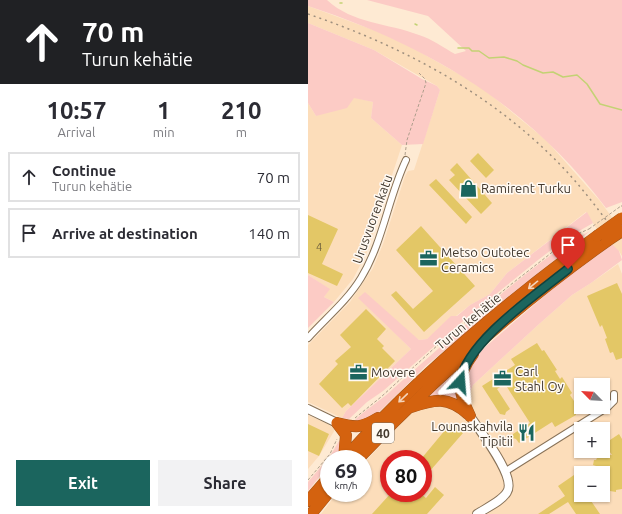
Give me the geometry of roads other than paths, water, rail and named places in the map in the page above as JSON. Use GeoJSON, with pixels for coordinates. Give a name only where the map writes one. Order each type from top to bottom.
{"type":"FeatureCollection","features":[{"type":"Feature","properties":{"kind":"highway","name":"Turun kehätie"},"geometry":{"type":"LineString","coordinates":[[353,450],[425,376],[535,283],[622,218]]}},
{"type":"Feature","properties":{"kind":"highway","name":"Turun kehätie"},"geometry":{"type":"LineString","coordinates":[[367,450],[407,408],[486,337],[544,288],[598,235],[622,231]]}},
{"type":"Feature","properties":{"kind":"highway"},"geometry":{"type":"LineString","coordinates":[[470,416],[460,392],[460,376],[465,366],[486,337]]}},
{"type":"Feature","properties":{"kind":"highway"},"geometry":{"type":"LineString","coordinates":[[407,408],[430,400],[440,400],[457,405],[470,416]]}},
{"type":"Feature","properties":{"kind":"highway"},"geometry":{"type":"LineString","coordinates":[[337,423],[352,426],[364,426],[391,410]]}},
{"type":"Feature","properties":{"kind":"highway"},"geometry":{"type":"LineString","coordinates":[[337,423],[346,435],[345,450]]}},
{"type":"Feature","properties":{"kind":"highway"},"geometry":{"type":"LineString","coordinates":[[308,501],[320,487]]}},
{"type":"Feature","properties":{"kind":"highway"},"geometry":{"type":"LineString","coordinates":[[311,514],[321,502]]}},
{"type":"Feature","properties":{"kind":"street","name":"Urusvuorenkatu"},"geometry":{"type":"LineString","coordinates":[[308,338],[347,298],[362,277],[375,249],[400,172],[406,160]]}},
{"type":"Feature","properties":{"kind":"street"},"geometry":{"type":"LineString","coordinates":[[506,471],[608,407],[614,401],[614,394]]}},
{"type":"Feature","properties":{"kind":"street"},"geometry":{"type":"LineString","coordinates":[[308,409],[337,423]]}},
{"type":"Feature","properties":{"kind":"street"},"geometry":{"type":"LineString","coordinates":[[470,416],[506,471],[510,483],[507,493],[477,514]]}},
{"type":"Feature","properties":{"kind":"waterway"},"geometry":{"type":"LineString","coordinates":[[458,48],[469,48],[472,51],[479,51],[489,58],[504,57],[517,61],[543,73],[553,72],[563,77],[577,75],[587,84],[600,104],[622,110]]}},
{"type":"Feature","properties":{"kind":"railway"},"geometry":{"type":"LineString","coordinates":[[308,14],[380,42],[414,59],[448,77],[511,120],[540,145],[568,173],[596,206],[622,242]]}},
{"type":"Feature","properties":{"kind":"place","name":"Ramirent Turku"},"geometry":{"type":"Point","coordinates":[468,188]}},
{"type":"Feature","properties":{"kind":"place","name":"Metso Outotec Ceramics"},"geometry":{"type":"Point","coordinates":[428,259]}},
{"type":"Feature","properties":{"kind":"place","name":"Movere"},"geometry":{"type":"Point","coordinates":[358,372]}},
{"type":"Feature","properties":{"kind":"place","name":"Carl Stahl Oy"},"geometry":{"type":"Point","coordinates":[502,378]}},
{"type":"Feature","properties":{"kind":"place","name":"Lounaskahvila Tipitii"},"geometry":{"type":"Point","coordinates":[526,433]}}]}
